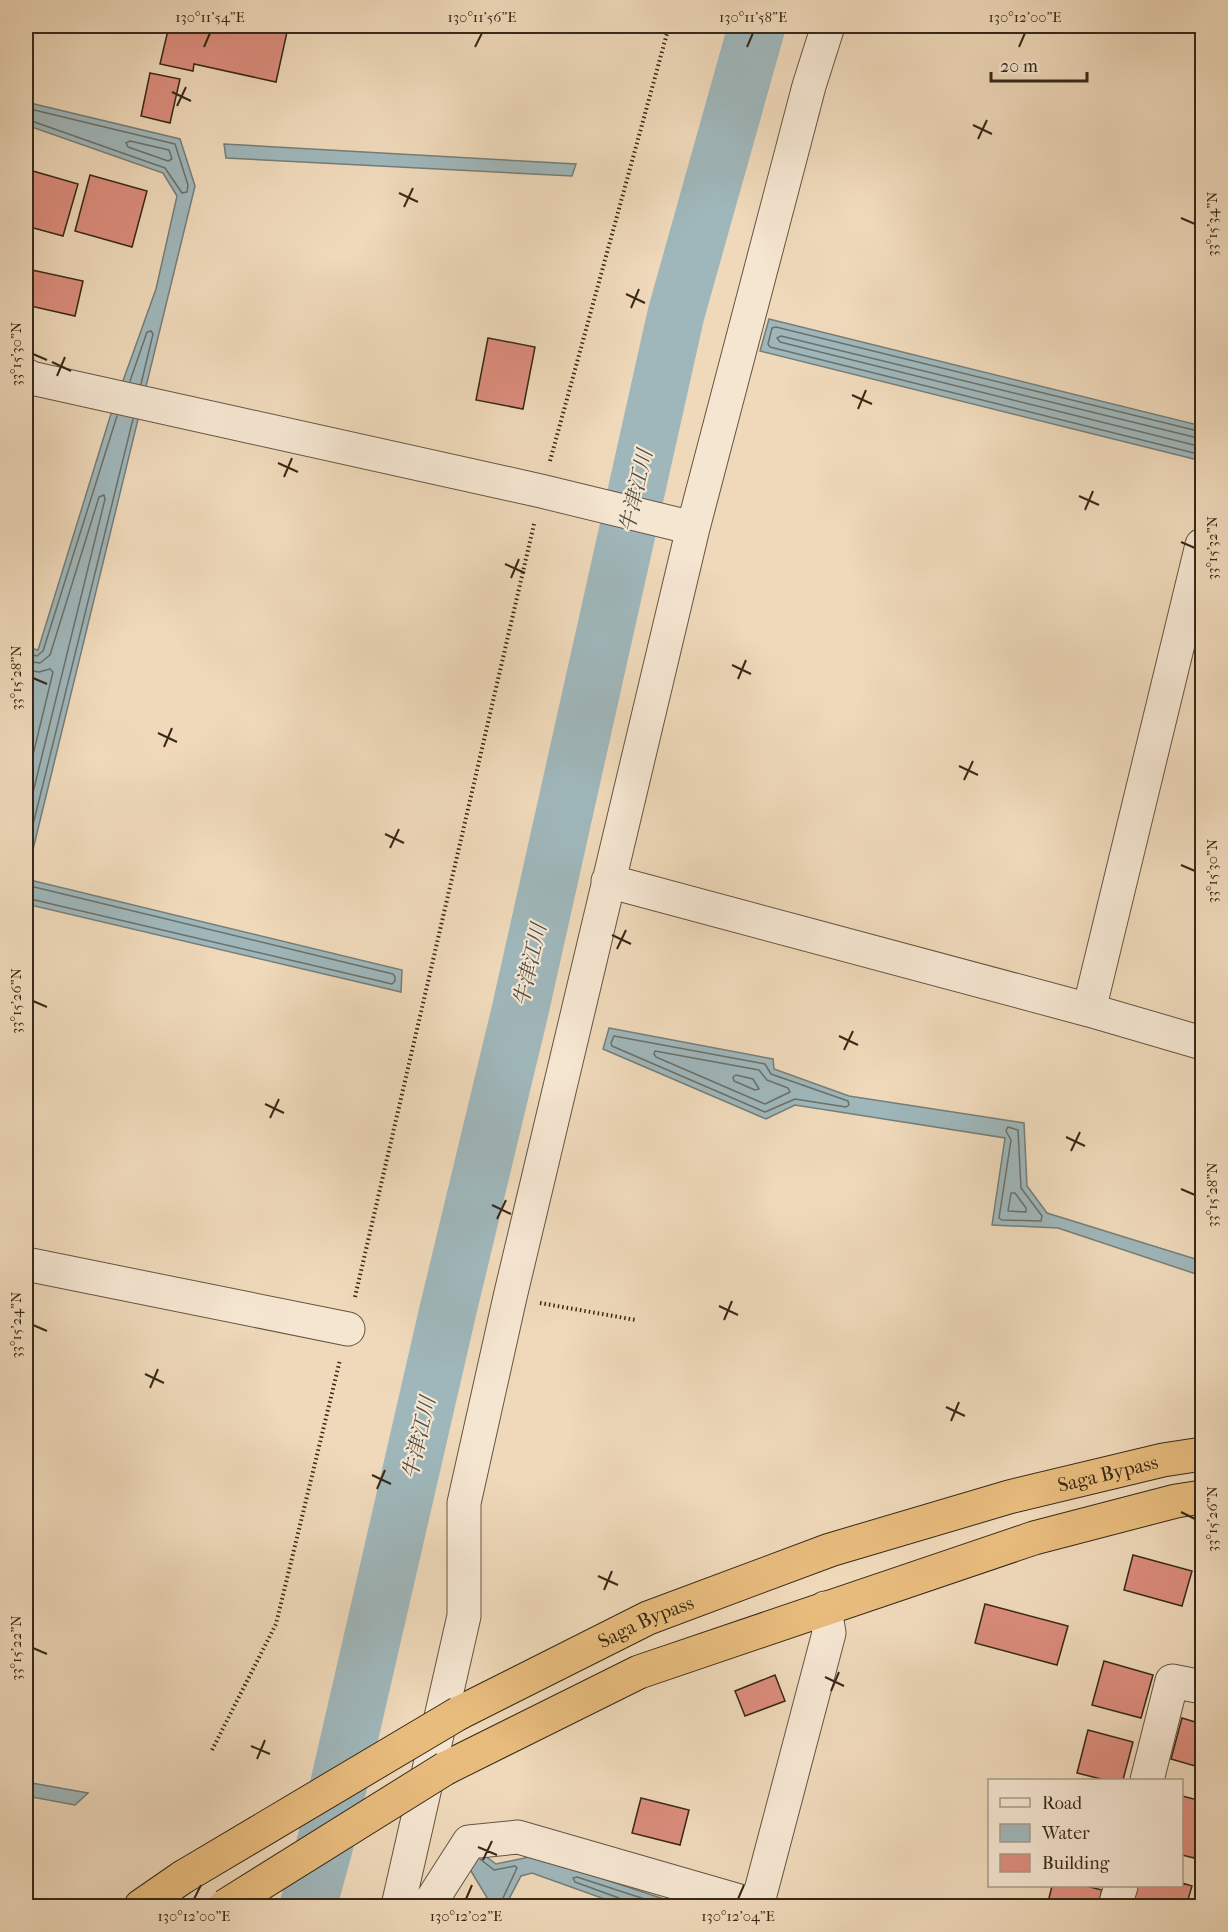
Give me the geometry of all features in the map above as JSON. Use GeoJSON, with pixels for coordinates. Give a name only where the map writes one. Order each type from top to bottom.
{"type":"FeatureCollection","features":[{"type":"Feature","properties":{"kind":"highway","name":"Saga Bypass"},"geometry":{"type":"LineString","coordinates":[[141,1906],[183,1877],[459,1713],[648,1618],[830,1550],[1009,1497],[1163,1460],[1203,1454]]}},
{"type":"Feature","properties":{"kind":"highway"},"geometry":{"type":"LineString","coordinates":[[225,1906],[446,1768],[639,1672],[1034,1538],[1176,1501],[1203,1497]]}},
{"type":"Feature","properties":{"kind":"street"},"geometry":{"type":"LineString","coordinates":[[398,1906],[464,1616],[464,1503],[510,1297],[693,528],[809,86],[828,26]]}},
{"type":"Feature","properties":{"kind":"street"},"geometry":{"type":"LineString","coordinates":[[26,375],[104,395],[542,491],[693,528]]}},
{"type":"Feature","properties":{"kind":"street"},"geometry":{"type":"LineString","coordinates":[[1089,1010],[1203,545]]}},
{"type":"Feature","properties":{"kind":"street"},"geometry":{"type":"LineString","coordinates":[[608,881],[1089,1010],[1203,1043]]}},
{"type":"Feature","properties":{"kind":"street"},"geometry":{"type":"LineString","coordinates":[[26,1263],[348,1329]]}},
{"type":"Feature","properties":{"kind":"street"},"geometry":{"type":"LineString","coordinates":[[428,1906],[468,1842],[518,1837],[757,1906],[829,1633],[825,1608]]}},
{"type":"Feature","properties":{"kind":"street"},"geometry":{"type":"LineString","coordinates":[[1147,1779],[1172,1682],[1203,1688]]}},
{"type":"Feature","properties":{"kind":"street"},"geometry":{"type":"LineString","coordinates":[[1115,1906],[1121,1887]]}},
{"type":"Feature","properties":{"kind":"path"},"geometry":{"type":"LineString","coordinates":[[212,1750],[276,1624],[348,1329],[542,491],[669,26]]}},
{"type":"Feature","properties":{"kind":"path"},"geometry":{"type":"LineString","coordinates":[[510,1297],[636,1320]]}},
{"type":"Feature","properties":{"kind":"water"},"geometry":{"type":"Polygon","coordinates":[[[26,102],[180,139],[195,186],[26,878],[26,718],[28,701],[26,697],[26,647],[38,650],[110,417],[156,289],[177,196],[163,173],[26,125],[26,102]]]}},
{"type":"Feature","properties":{"kind":"water"},"geometry":{"type":"Polygon","coordinates":[[[224,144],[576,164],[572,176],[226,158],[224,144]]]}},
{"type":"Feature","properties":{"kind":"water"},"geometry":{"type":"Polygon","coordinates":[[[769,319],[1202,426],[1202,461],[760,351],[769,319]]]}},
{"type":"Feature","properties":{"kind":"water"},"geometry":{"type":"Polygon","coordinates":[[[26,879],[402,970],[401,992],[26,904],[26,879]]]}},
{"type":"Feature","properties":{"kind":"water"},"geometry":{"type":"Polygon","coordinates":[[[609,1028],[773,1059],[774,1069],[849,1096],[1024,1123],[1027,1186],[1047,1213],[1202,1261],[1202,1276],[1058,1228],[992,1225],[1005,1138],[795,1105],[766,1119],[603,1049],[609,1028]]]}},
{"type":"Feature","properties":{"kind":"water"},"geometry":{"type":"Polygon","coordinates":[[[26,1782],[88,1793],[75,1805],[26,1796],[26,1782]]]}},
{"type":"Feature","properties":{"kind":"water"},"geometry":{"type":"Polygon","coordinates":[[[476,1849],[496,1864],[534,1856],[685,1906],[624,1906],[532,1873],[521,1876],[508,1901],[512,1906],[492,1906],[465,1861],[476,1849]]]}},
{"type":"Feature","properties":{"kind":"building"},"geometry":{"type":"Polygon","coordinates":[[[169,26],[256,26],[287,32],[276,82],[194,64],[193,71],[160,64],[169,26]]]}},
{"type":"Feature","properties":{"kind":"building"},"geometry":{"type":"Polygon","coordinates":[[[150,73],[180,79],[170,123],[141,116],[150,73]]]}},
{"type":"Feature","properties":{"kind":"building"},"geometry":{"type":"Polygon","coordinates":[[[26,169],[78,184],[63,236],[26,226],[26,169]]]}},
{"type":"Feature","properties":{"kind":"building"},"geometry":{"type":"Polygon","coordinates":[[[90,175],[147,191],[132,247],[75,231],[90,175]]]}},
{"type":"Feature","properties":{"kind":"building"},"geometry":{"type":"Polygon","coordinates":[[[32,270],[83,281],[75,316],[26,305],[32,270]]]}},
{"type":"Feature","properties":{"kind":"building"},"geometry":{"type":"Polygon","coordinates":[[[488,338],[535,347],[523,409],[476,400],[488,338]]]}},
{"type":"Feature","properties":{"kind":"building"},"geometry":{"type":"Polygon","coordinates":[[[1133,1555],[1192,1571],[1182,1606],[1124,1590],[1133,1555]]]}},
{"type":"Feature","properties":{"kind":"building"},"geometry":{"type":"Polygon","coordinates":[[[985,1604],[1068,1626],[1057,1665],[975,1643],[985,1604]]]}},
{"type":"Feature","properties":{"kind":"building"},"geometry":{"type":"Polygon","coordinates":[[[1104,1661],[1153,1675],[1141,1718],[1092,1705],[1104,1661]]]}},
{"type":"Feature","properties":{"kind":"building"},"geometry":{"type":"Polygon","coordinates":[[[775,1675],[785,1701],[745,1716],[735,1691],[775,1675]]]}},
{"type":"Feature","properties":{"kind":"building"},"geometry":{"type":"Polygon","coordinates":[[[1182,1718],[1202,1724],[1202,1768],[1171,1759],[1182,1718]]]}},
{"type":"Feature","properties":{"kind":"building"},"geometry":{"type":"Polygon","coordinates":[[[1088,1730],[1133,1742],[1123,1779],[1101,1779],[1077,1773],[1088,1730]]]}},
{"type":"Feature","properties":{"kind":"building"},"geometry":{"type":"Polygon","coordinates":[[[1183,1796],[1202,1801],[1202,1824],[1194,1858],[1183,1855],[1183,1796]]]}},
{"type":"Feature","properties":{"kind":"building"},"geometry":{"type":"Polygon","coordinates":[[[641,1798],[689,1810],[680,1845],[632,1833],[641,1798]]]}},
{"type":"Feature","properties":{"kind":"building"},"geometry":{"type":"Polygon","coordinates":[[[1183,1883],[1192,1886],[1186,1906],[1132,1906],[1137,1887],[1183,1887],[1183,1883]]]}},
{"type":"Feature","properties":{"kind":"building"},"geometry":{"type":"Polygon","coordinates":[[[1052,1887],[1090,1887],[1102,1890],[1098,1906],[1047,1906],[1052,1887]]]}},
{"type":"Feature","properties":{"kind":"building"},"geometry":{"type":"Polygon","coordinates":[[[1197,1892],[1202,1893],[1202,1906],[1193,1906],[1197,1892]]]}},
{"type":"Feature","properties":{"kind":"waterway","name":"牛津江川"},"geometry":{"type":"LineString","coordinates":[[308,1906],[324,1848],[448,1310],[520,1011],[676,314],[757,26]]}}]}
